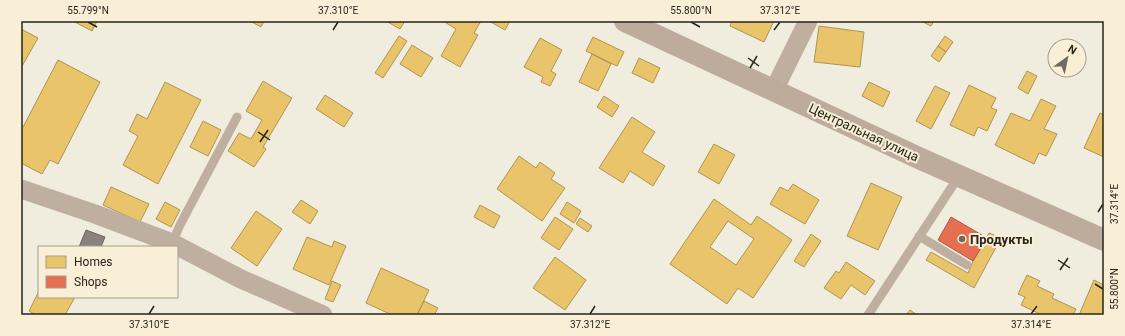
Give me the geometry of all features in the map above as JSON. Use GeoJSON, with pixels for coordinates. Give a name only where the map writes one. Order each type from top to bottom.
{"type":"FeatureCollection","features":[{"type":"Feature","properties":{"kind":"main road","name":"Центральная улица"},"geometry":{"type":"LineString","coordinates":[[625,21],[959,176],[1104,240]]}},
{"type":"Feature","properties":{"kind":"street"},"geometry":{"type":"LineString","coordinates":[[774,90],[808,21]]}},
{"type":"Feature","properties":{"kind":"street"},"geometry":{"type":"LineString","coordinates":[[21,189],[95,214],[178,246]]}},
{"type":"Feature","properties":{"kind":"street"},"geometry":{"type":"LineString","coordinates":[[178,246],[241,278],[322,315]]}},
{"type":"Feature","properties":{"kind":"lane"},"geometry":{"type":"LineString","coordinates":[[172,243],[237,117]]}},
{"type":"Feature","properties":{"kind":"lane"},"geometry":{"type":"LineString","coordinates":[[868,315],[959,176]]}},
{"type":"Feature","properties":{"kind":"lane"},"geometry":{"type":"LineString","coordinates":[[919,236],[967,265]]}},
{"type":"Feature","properties":{"kind":"building: Homes"},"geometry":{"type":"Polygon","coordinates":[[[73,21],[97,21],[92,31],[73,21]]]}},
{"type":"Feature","properties":{"kind":"building: Homes"},"geometry":{"type":"Polygon","coordinates":[[[250,21],[264,21],[261,27],[250,21]]]}},
{"type":"Feature","properties":{"kind":"building: Homes"},"geometry":{"type":"Polygon","coordinates":[[[386,21],[405,21],[400,29],[386,21]]]}},
{"type":"Feature","properties":{"kind":"building: Homes"},"geometry":{"type":"Polygon","coordinates":[[[443,21],[481,21],[474,33],[478,35],[460,67],[441,56],[456,29],[443,21]]]}},
{"type":"Feature","properties":{"kind":"building: Homes"},"geometry":{"type":"Polygon","coordinates":[[[489,21],[510,21],[505,30],[489,21]]]}},
{"type":"Feature","properties":{"kind":"building: Homes"},"geometry":{"type":"Polygon","coordinates":[[[732,21],[774,21],[764,42],[730,26],[732,21]]]}},
{"type":"Feature","properties":{"kind":"building: Homes"},"geometry":{"type":"Polygon","coordinates":[[[921,21],[934,21],[931,26],[921,21]]]}},
{"type":"Feature","properties":{"kind":"building: Homes"},"geometry":{"type":"Polygon","coordinates":[[[819,26],[864,32],[860,67],[814,62],[819,26]]]}},
{"type":"Feature","properties":{"kind":"building: Homes"},"geometry":{"type":"Polygon","coordinates":[[[21,29],[38,38],[21,68],[21,29]]]}},
{"type":"Feature","properties":{"kind":"building: Homes"},"geometry":{"type":"Polygon","coordinates":[[[399,36],[407,41],[383,78],[375,73],[399,36]]]}},
{"type":"Feature","properties":{"kind":"building: Homes"},"geometry":{"type":"Polygon","coordinates":[[[945,36],[953,42],[946,52],[938,46],[945,36]]]}},
{"type":"Feature","properties":{"kind":"building: Homes"},"geometry":{"type":"Polygon","coordinates":[[[593,37],[624,52],[617,66],[586,51],[593,37]]]}},
{"type":"Feature","properties":{"kind":"building: Homes"},"geometry":{"type":"Polygon","coordinates":[[[540,38],[562,50],[551,71],[556,74],[550,86],[541,82],[543,77],[524,67],[540,38]]]}},
{"type":"Feature","properties":{"kind":"building: Homes"},"geometry":{"type":"Polygon","coordinates":[[[412,45],[433,58],[421,77],[400,64],[412,45]]]}},
{"type":"Feature","properties":{"kind":"building: Homes"},"geometry":{"type":"Polygon","coordinates":[[[938,46],[946,52],[939,62],[931,56],[938,46]]]}},
{"type":"Feature","properties":{"kind":"building: Homes"},"geometry":{"type":"Polygon","coordinates":[[[592,54],[611,64],[598,91],[579,82],[592,54]]]}},
{"type":"Feature","properties":{"kind":"building: Homes"},"geometry":{"type":"Polygon","coordinates":[[[639,58],[660,68],[653,83],[632,73],[639,58]]]}},
{"type":"Feature","properties":{"kind":"building: Homes"},"geometry":{"type":"Polygon","coordinates":[[[58,60],[100,82],[58,164],[50,160],[42,174],[21,163],[21,131],[58,60]]]}},
{"type":"Feature","properties":{"kind":"building: Homes"},"geometry":{"type":"Polygon","coordinates":[[[1027,71],[1037,76],[1028,94],[1018,88],[1027,71]]]}},
{"type":"Feature","properties":{"kind":"building: Homes"},"geometry":{"type":"Polygon","coordinates":[[[263,81],[292,98],[263,147],[266,149],[254,167],[228,151],[239,133],[251,139],[262,120],[246,111],[263,81]]]}},
{"type":"Feature","properties":{"kind":"building: Homes"},"geometry":{"type":"Polygon","coordinates":[[[165,82],[201,100],[158,184],[123,165],[138,136],[129,131],[137,114],[147,119],[165,82]]]}},
{"type":"Feature","properties":{"kind":"building: Homes"},"geometry":{"type":"Polygon","coordinates":[[[869,82],[890,92],[883,107],[862,96],[869,82]]]}},
{"type":"Feature","properties":{"kind":"building: Homes"},"geometry":{"type":"Polygon","coordinates":[[[969,85],[996,98],[991,108],[997,110],[987,131],[978,127],[974,136],[950,125],[969,85]]]}},
{"type":"Feature","properties":{"kind":"building: Homes"},"geometry":{"type":"Polygon","coordinates":[[[935,86],[950,93],[931,129],[916,121],[935,86]]]}},
{"type":"Feature","properties":{"kind":"building: Homes"},"geometry":{"type":"Polygon","coordinates":[[[325,95],[353,113],[344,127],[316,109],[325,95]]]}},
{"type":"Feature","properties":{"kind":"building: Homes"},"geometry":{"type":"Polygon","coordinates":[[[604,96],[619,106],[612,117],[597,107],[604,96]]]}},
{"type":"Feature","properties":{"kind":"building: Homes"},"geometry":{"type":"Polygon","coordinates":[[[1041,99],[1056,106],[1044,129],[1057,134],[1046,156],[1039,153],[1034,164],[995,145],[1011,113],[1030,121],[1041,99]]]}},
{"type":"Feature","properties":{"kind":"building: Homes"},"geometry":{"type":"Polygon","coordinates":[[[1100,113],[1104,115],[1104,157],[1084,148],[1100,113]]]}},
{"type":"Feature","properties":{"kind":"building: Homes"},"geometry":{"type":"Polygon","coordinates":[[[632,117],[655,132],[642,152],[665,166],[653,186],[630,171],[623,183],[599,168],[632,117]]]}},
{"type":"Feature","properties":{"kind":"building: Homes"},"geometry":{"type":"Polygon","coordinates":[[[203,121],[221,130],[208,156],[190,147],[203,121]]]}},
{"type":"Feature","properties":{"kind":"building: Homes"},"geometry":{"type":"Polygon","coordinates":[[[714,144],[735,155],[719,184],[698,172],[714,144]]]}},
{"type":"Feature","properties":{"kind":"building: Homes"},"geometry":{"type":"Polygon","coordinates":[[[519,156],[536,168],[540,162],[555,173],[551,179],[565,188],[542,221],[497,189],[519,156]]]}},
{"type":"Feature","properties":{"kind":"building: Homes"},"geometry":{"type":"Polygon","coordinates":[[[871,183],[902,197],[878,250],[847,236],[871,183]]]}},
{"type":"Feature","properties":{"kind":"building: Homes"},"geometry":{"type":"Polygon","coordinates":[[[793,184],[819,200],[805,224],[770,204],[780,187],[788,191],[793,184]]]}},
{"type":"Feature","properties":{"kind":"building: Homes"},"geometry":{"type":"Polygon","coordinates":[[[111,187],[149,204],[140,222],[103,205],[111,187]]]}},
{"type":"Feature","properties":{"kind":"building: Homes"},"geometry":{"type":"Polygon","coordinates":[[[714,199],[751,225],[757,216],[792,240],[753,298],[738,288],[727,304],[670,264],[714,199]],[[728,221],[710,247],[736,265],[754,239],[728,221]]]}},
{"type":"Feature","properties":{"kind":"building: Homes"},"geometry":{"type":"Polygon","coordinates":[[[301,200],[318,211],[310,224],[292,212],[301,200]]]}},
{"type":"Feature","properties":{"kind":"building: Homes"},"geometry":{"type":"Polygon","coordinates":[[[165,202],[180,210],[171,227],[156,219],[165,202]]]}},
{"type":"Feature","properties":{"kind":"building: Homes"},"geometry":{"type":"Polygon","coordinates":[[[567,202],[581,211],[574,223],[560,214],[567,202]]]}},
{"type":"Feature","properties":{"kind":"building: Homes"},"geometry":{"type":"Polygon","coordinates":[[[480,205],[500,216],[494,228],[474,217],[480,205]]]}},
{"type":"Feature","properties":{"kind":"building: Homes"},"geometry":{"type":"Polygon","coordinates":[[[256,211],[282,229],[257,266],[231,248],[256,211]]]}},
{"type":"Feature","properties":{"kind":"building: Homes"},"geometry":{"type":"Polygon","coordinates":[[[555,217],[573,229],[559,250],[541,238],[555,217]]]}},
{"type":"Feature","properties":{"kind":"building: Homes"},"geometry":{"type":"Polygon","coordinates":[[[580,218],[592,226],[588,232],[576,224],[580,218]]]}},
{"type":"Feature","properties":{"kind":"building: Homes"},"geometry":{"type":"Polygon","coordinates":[[[989,233],[1001,238],[974,288],[926,260],[931,252],[968,273],[989,233]]]}},
{"type":"Feature","properties":{"kind":"building: Homes"},"geometry":{"type":"Polygon","coordinates":[[[811,234],[821,241],[804,267],[794,261],[811,234]]]}},
{"type":"Feature","properties":{"kind":"building: Homes"},"geometry":{"type":"Polygon","coordinates":[[[307,237],[332,247],[334,241],[346,246],[329,285],[293,269],[307,237]]]}},
{"type":"Feature","properties":{"kind":"building: Homes"},"geometry":{"type":"Polygon","coordinates":[[[555,257],[586,280],[565,310],[533,288],[555,257]]]}},
{"type":"Feature","properties":{"kind":"building: Homes"},"geometry":{"type":"Polygon","coordinates":[[[846,262],[875,281],[865,295],[851,285],[841,299],[824,288],[836,271],[839,273],[846,262]]]}},
{"type":"Feature","properties":{"kind":"building: Homes"},"geometry":{"type":"Polygon","coordinates":[[[381,268],[429,290],[417,315],[392,315],[366,303],[381,268]]]}},
{"type":"Feature","properties":{"kind":"building: Homes"},"geometry":{"type":"Polygon","coordinates":[[[1027,275],[1040,281],[1037,286],[1054,294],[1052,298],[1076,309],[1073,315],[1042,315],[1021,305],[1025,297],[1018,294],[1027,275]]]}},
{"type":"Feature","properties":{"kind":"building: Homes"},"geometry":{"type":"Polygon","coordinates":[[[1094,280],[1104,285],[1104,315],[1079,315],[1094,280]]]}},
{"type":"Feature","properties":{"kind":"building: Homes"},"geometry":{"type":"Polygon","coordinates":[[[332,281],[341,285],[333,302],[325,299],[332,281]]]}},
{"type":"Feature","properties":{"kind":"building: Homes"},"geometry":{"type":"Polygon","coordinates":[[[38,293],[38,298],[74,298],[65,315],[36,315],[29,311],[38,293]]]}},
{"type":"Feature","properties":{"kind":"building: Homes"},"geometry":{"type":"Polygon","coordinates":[[[424,301],[438,308],[434,315],[417,315],[424,301]]]}},
{"type":"Feature","properties":{"kind":"building: Homes"},"geometry":{"type":"Polygon","coordinates":[[[910,310],[917,315],[906,315],[910,310]]]}},
{"type":"Feature","properties":{"kind":"building: Shops","name":"Продукты"},"geometry":{"type":"Polygon","coordinates":[[[951,217],[987,238],[973,261],[938,240],[951,217]]]}},
{"type":"Feature","properties":{"kind":"building: Industry"},"geometry":{"type":"Polygon","coordinates":[[[86,230],[105,237],[101,246],[79,246],[86,230]]]}},
{"type":"Feature","properties":{"kind":"place","name":"Продукты"},"geometry":{"type":"Point","coordinates":[962,239]}}]}
